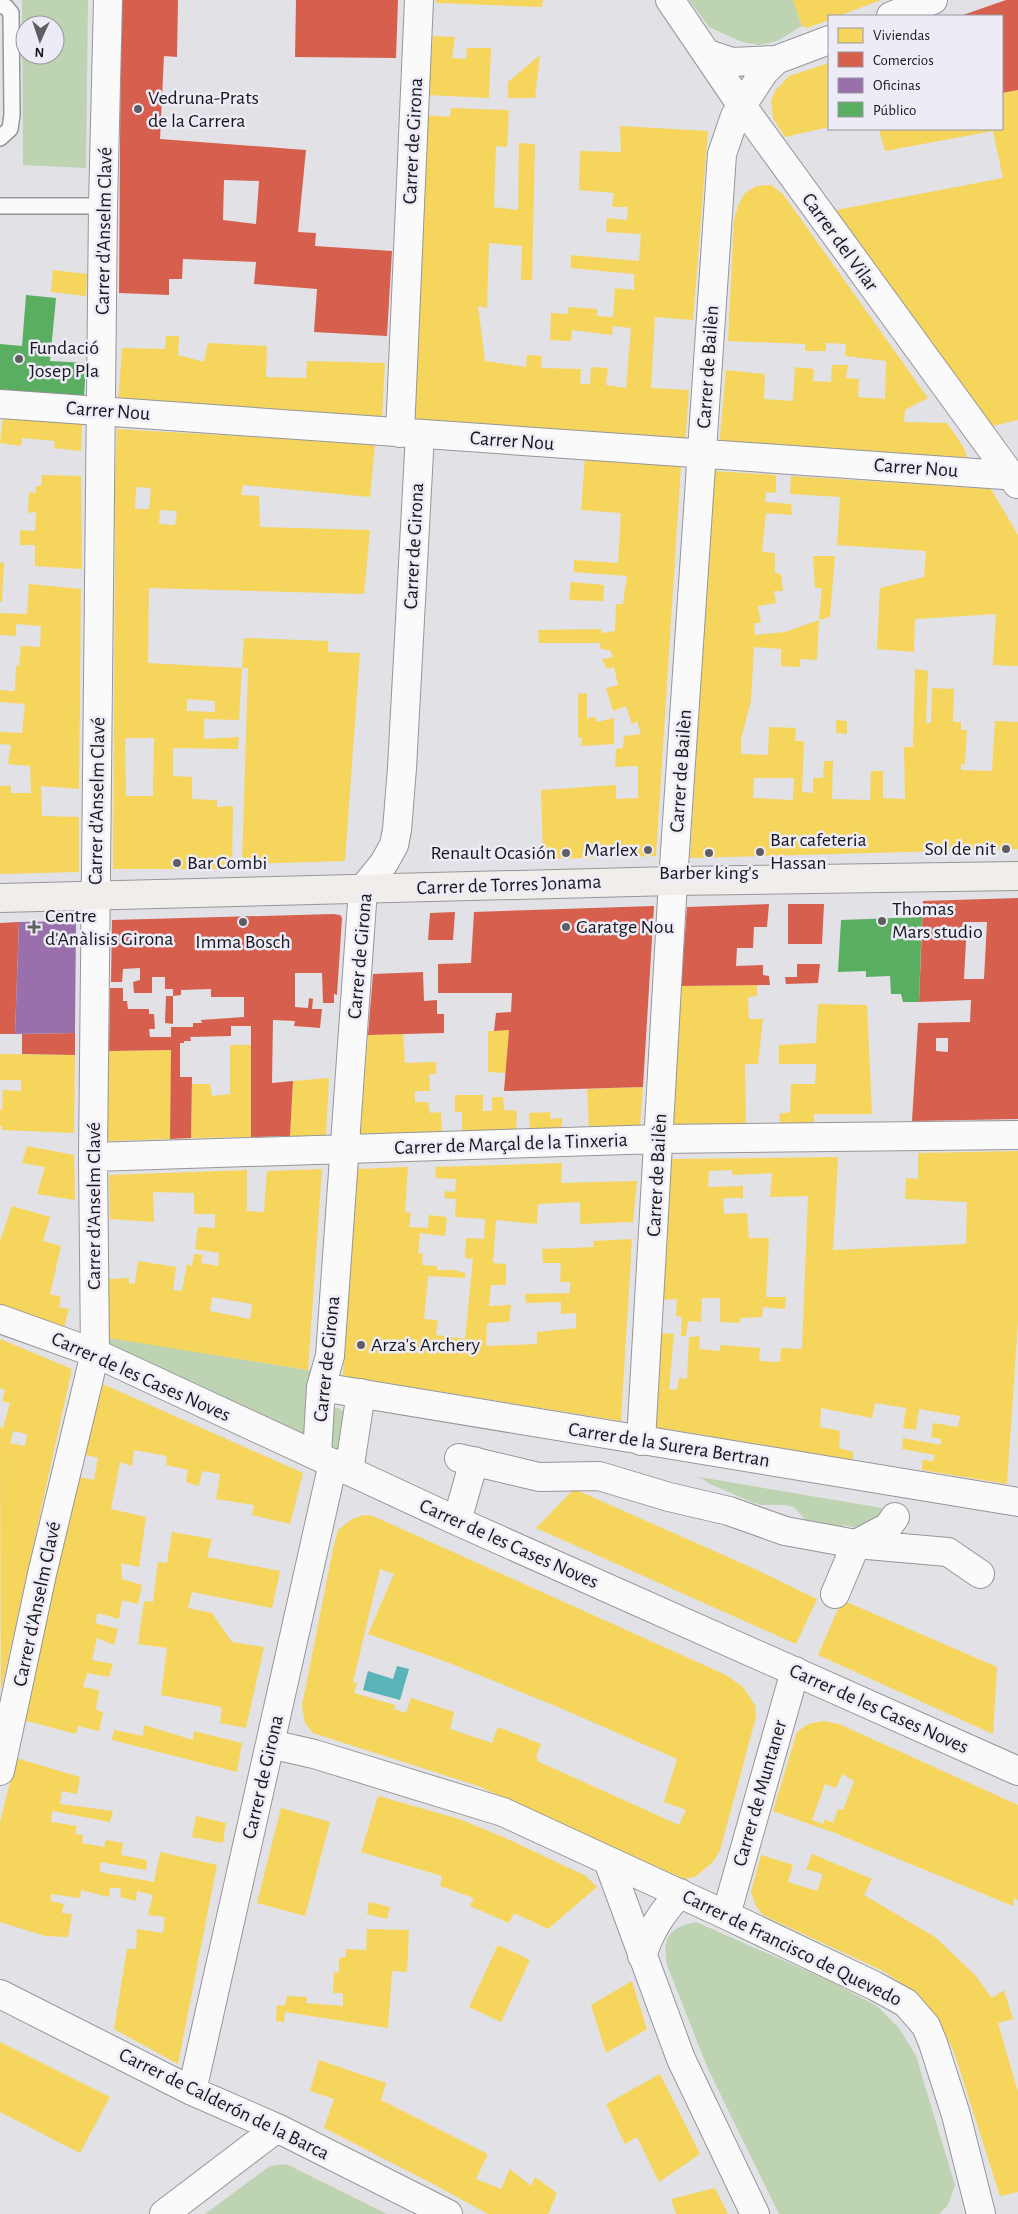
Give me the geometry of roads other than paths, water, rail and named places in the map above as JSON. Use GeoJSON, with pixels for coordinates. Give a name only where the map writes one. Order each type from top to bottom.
{"type":"FeatureCollection","features":[{"type":"Feature","properties":{"kind":"street","name":"Carrer d'Anselm Clavé"},"geometry":{"type":"LineString","coordinates":[[0,1771],[42,1574],[95,1353],[93,1157],[103,206],[108,0]]}},
{"type":"Feature","properties":{"kind":"street","name":"Carrer de Girona"},"geometry":{"type":"LineString","coordinates":[[192,2091],[333,1463],[321,1387],[330,1356],[363,889],[384,863],[394,846],[404,749],[420,0]]}},
{"type":"Feature","properties":{"kind":"street","name":"Carrer del Vilar"},"geometry":{"type":"LineString","coordinates":[[670,0],[742,106],[1016,479]]}},
{"type":"Feature","properties":{"kind":"street"},"geometry":{"type":"LineString","coordinates":[[894,15],[933,0]]}},
{"type":"Feature","properties":{"kind":"street"},"geometry":{"type":"LineString","coordinates":[[708,54],[732,62],[776,60],[828,40]]}},
{"type":"Feature","properties":{"kind":"street","name":"Carrer de Bailèn"},"geometry":{"type":"LineString","coordinates":[[641,1440],[660,1139],[673,881],[722,154],[734,116],[764,72],[776,60]]}},
{"type":"Feature","properties":{"kind":"street","name":"Carrer Nou"},"geometry":{"type":"LineString","coordinates":[[0,404],[702,453],[1016,479]]}},
{"type":"Feature","properties":{"kind":"street","name":"Carrer de Torres Jonama"},"geometry":{"type":"LineString","coordinates":[[0,898],[673,881],[1018,876]]}},
{"type":"Feature","properties":{"kind":"street","name":"Carrer de Marçal de la Tinxeria"},"geometry":{"type":"LineString","coordinates":[[93,1157],[660,1139],[1018,1136]]}},
{"type":"Feature","properties":{"kind":"street","name":"Carrer de les Cases Noves"},"geometry":{"type":"LineString","coordinates":[[0,1319],[95,1353],[457,1521],[1018,1771]]}},
{"type":"Feature","properties":{"kind":"street","name":"Carrer de la Surera Bertran"},"geometry":{"type":"LineString","coordinates":[[321,1387],[1018,1502]]}},
{"type":"Feature","properties":{"kind":"street"},"geometry":{"type":"LineString","coordinates":[[333,1463],[361,1393]]}},
{"type":"Feature","properties":{"kind":"street"},"geometry":{"type":"LineString","coordinates":[[457,1521],[466,1460],[539,1477],[599,1476],[669,1497],[729,1511],[785,1531],[856,1544],[948,1552],[980,1574]]}},
{"type":"Feature","properties":{"kind":"street"},"geometry":{"type":"LineString","coordinates":[[835,1594],[856,1544],[888,1527],[896,1518]]}},
{"type":"Feature","properties":{"kind":"street","name":"Carrer de Muntaner"},"geometry":{"type":"LineString","coordinates":[[726,1915],[795,1672]]}},
{"type":"Feature","properties":{"kind":"street","name":"Carrer de Francisco de Quevedo"},"geometry":{"type":"LineString","coordinates":[[270,1744],[314,1754],[503,1812],[680,1893],[875,1986],[906,2003],[926,2026],[956,2115],[981,2214]]}},
{"type":"Feature","properties":{"kind":"street"},"geometry":{"type":"LineString","coordinates":[[608,1861],[681,2059],[756,2214]]}},
{"type":"Feature","properties":{"kind":"street"},"geometry":{"type":"LineString","coordinates":[[642,1956],[648,1936],[656,1921],[680,1893]]}},
{"type":"Feature","properties":{"kind":"street","name":"Carrer de Calderón de la Barca"},"geometry":{"type":"LineString","coordinates":[[0,1994],[192,2091],[276,2128],[448,2214]]}},
{"type":"Feature","properties":{"kind":"street"},"geometry":{"type":"LineString","coordinates":[[164,2214],[276,2128]]}},
{"type":"Feature","properties":{"kind":"lane"},"geometry":{"type":"LineString","coordinates":[[0,6],[6,7],[11,13],[6,71],[10,129],[0,138]]}},
{"type":"Feature","properties":{"kind":"lane"},"geometry":{"type":"LineString","coordinates":[[0,206],[103,206]]}},
{"type":"Feature","properties":{"kind":"water"},"geometry":{"type":"Polygon","coordinates":[[[397,1666],[409,1669],[400,1700],[363,1690],[368,1671],[393,1679],[397,1666]]]}},
{"type":"Feature","properties":{"kind":"place","name":"Vedruna-Prats de la Carrera"},"geometry":{"type":"Point","coordinates":[138,109]}},
{"type":"Feature","properties":{"kind":"place","name":"Fundació Josep Pla"},"geometry":{"type":"Point","coordinates":[19,359]}},
{"type":"Feature","properties":{"kind":"place","name":"Sol de nit"},"geometry":{"type":"Point","coordinates":[1006,849]}},
{"type":"Feature","properties":{"kind":"place","name":"Marlex"},"geometry":{"type":"Point","coordinates":[648,850]}},
{"type":"Feature","properties":{"kind":"place","name":"Bar cafeteria Hassan"},"geometry":{"type":"Point","coordinates":[760,852]}},
{"type":"Feature","properties":{"kind":"place","name":"Renault Ocasión"},"geometry":{"type":"Point","coordinates":[566,853]}},
{"type":"Feature","properties":{"kind":"place","name":"Barber king's"},"geometry":{"type":"Point","coordinates":[709,853]}},
{"type":"Feature","properties":{"kind":"place","name":"Bar Combi"},"geometry":{"type":"Point","coordinates":[177,863]}},
{"type":"Feature","properties":{"kind":"place","name":"Thomas Mars studio"},"geometry":{"type":"Point","coordinates":[882,921]}},
{"type":"Feature","properties":{"kind":"place","name":"Imma Bosch"},"geometry":{"type":"Point","coordinates":[243,922]}},
{"type":"Feature","properties":{"kind":"place","name":"Centre d'Anàlisis Girona"},"geometry":{"type":"Point","coordinates":[34,927]}},
{"type":"Feature","properties":{"kind":"place","name":"Garatge Nou"},"geometry":{"type":"Point","coordinates":[566,927]}},
{"type":"Feature","properties":{"kind":"place","name":"Arza's Archery"},"geometry":{"type":"Point","coordinates":[361,1345]}}]}
